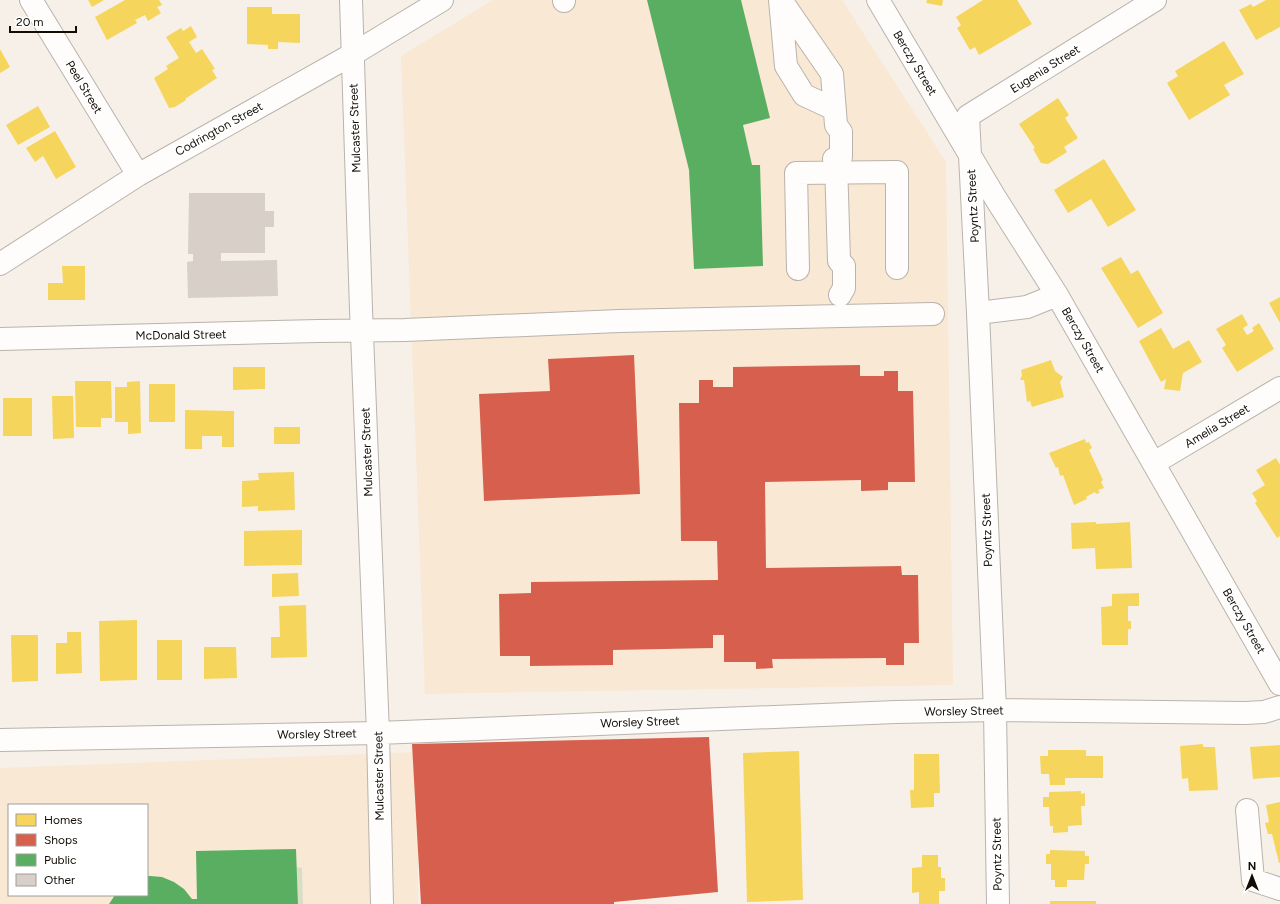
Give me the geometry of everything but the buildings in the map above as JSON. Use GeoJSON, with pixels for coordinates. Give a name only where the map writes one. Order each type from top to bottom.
{"type":"FeatureCollection","features":[{"type":"Feature","properties":{"kind":"street","name":"Peel Street"},"geometry":{"type":"LineString","coordinates":[[31,0],[138,175]]}},
{"type":"Feature","properties":{"kind":"street","name":"Mulcaster Street"},"geometry":{"type":"LineString","coordinates":[[351,0],[378,733],[382,904]]}},
{"type":"Feature","properties":{"kind":"street","name":"Codrington Street"},"geometry":{"type":"LineString","coordinates":[[0,264],[138,175],[352,54],[442,0]]}},
{"type":"Feature","properties":{"kind":"street"},"geometry":{"type":"LineString","coordinates":[[780,0],[786,66],[804,95],[835,117]]}},
{"type":"Feature","properties":{"kind":"street"},"geometry":{"type":"LineString","coordinates":[[780,0],[832,74],[835,117],[831,133],[832,156],[836,167],[839,261],[844,266],[844,288],[840,306]]}},
{"type":"Feature","properties":{"kind":"street","name":"Berczy Street"},"geometry":{"type":"LineString","coordinates":[[878,0],[971,156],[1057,295],[1280,684]]}},
{"type":"Feature","properties":{"kind":"street","name":"Eugenia Street"},"geometry":{"type":"LineString","coordinates":[[971,156],[968,116],[1155,0]]}},
{"type":"Feature","properties":{"kind":"street","name":"Poyntz Street"},"geometry":{"type":"LineString","coordinates":[[971,156],[995,710],[998,904]]}},
{"type":"Feature","properties":{"kind":"street"},"geometry":{"type":"LineString","coordinates":[[798,269],[796,173],[836,167],[897,172],[897,268]]}},
{"type":"Feature","properties":{"kind":"street"},"geometry":{"type":"LineString","coordinates":[[978,313],[1027,307],[1057,295]]}},
{"type":"Feature","properties":{"kind":"street","name":"McDonald Street"},"geometry":{"type":"LineString","coordinates":[[0,339],[405,330],[619,321],[840,306],[933,314]]}},
{"type":"Feature","properties":{"kind":"street","name":"Amelia Street"},"geometry":{"type":"LineString","coordinates":[[1154,463],[1280,388]]}},
{"type":"Feature","properties":{"kind":"street","name":"Worsley Street"},"geometry":{"type":"LineString","coordinates":[[0,740],[378,733],[896,712],[995,710],[1245,713],[1264,712],[1280,707]]}},
{"type":"Feature","properties":{"kind":"street"},"geometry":{"type":"LineString","coordinates":[[1247,810],[1252,880],[1280,889]]}},
{"type":"Feature","properties":{"kind":"shaded area"},"geometry":{"type":"Polygon","coordinates":[[[493,0],[842,0],[946,162],[953,685],[425,694],[401,56],[493,0]]]}},
{"type":"Feature","properties":{"kind":"shaded area"},"geometry":{"type":"Polygon","coordinates":[[[418,752],[418,904],[0,904],[0,768],[418,752]]]}},
{"type":"Feature","properties":{"kind":"green space"},"geometry":{"type":"Polygon","coordinates":[[[297,867],[302,868],[303,904],[298,904],[297,867]]]}}]}
